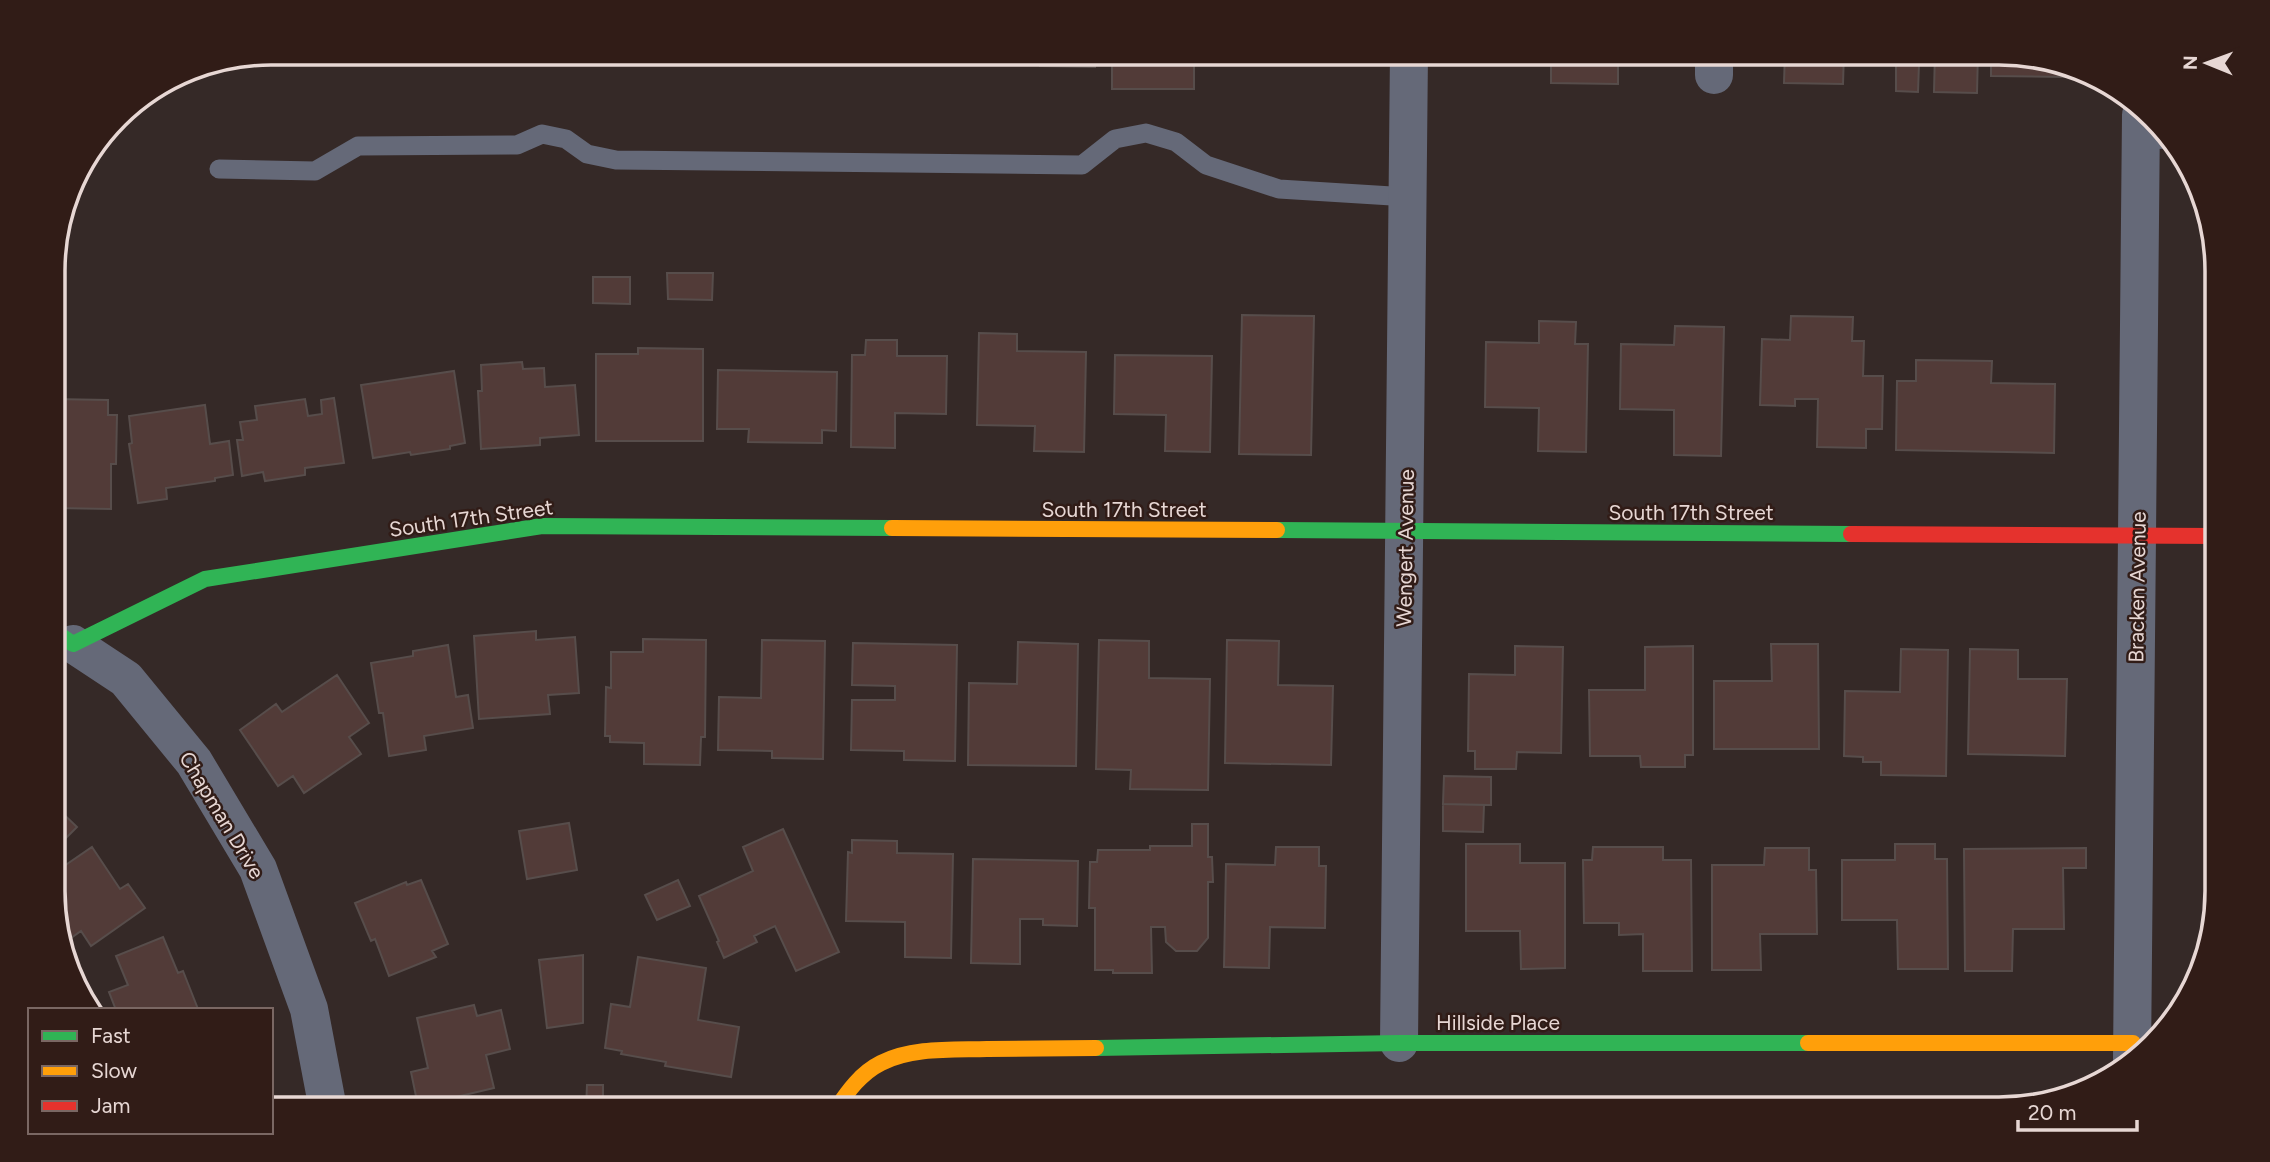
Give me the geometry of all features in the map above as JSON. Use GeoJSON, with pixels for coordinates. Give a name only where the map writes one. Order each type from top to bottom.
{"type":"FeatureCollection","features":[{"type":"Feature","properties":{"kind":"street","name":"Wengert Avenue"},"geometry":{"type":"LineString","coordinates":[[1399,1043],[1409,65]]}},
{"type":"Feature","properties":{"kind":"street","name":"Bracken Avenue"},"geometry":{"type":"LineString","coordinates":[[2132,1048],[2137,536],[2150,132]]}},
{"type":"Feature","properties":{"kind":"street","name":"South 17th Street"},"geometry":{"type":"LineString","coordinates":[[65,636],[205,579],[542,526],[2205,536]]}},
{"type":"Feature","properties":{"kind":"street","name":"Chapman Drive"},"geometry":{"type":"LineString","coordinates":[[65,638],[126,679],[194,762],[258,869],[309,1009],[326,1097]]}},
{"type":"Feature","properties":{"kind":"street","name":"Hillside Place"},"geometry":{"type":"LineString","coordinates":[[844,1097],[867,1069],[883,1061],[943,1050],[1399,1043],[2128,1051]]}},
{"type":"Feature","properties":{"kind":"lane"},"geometry":{"type":"LineString","coordinates":[[219,169],[315,171],[358,146],[517,145],[542,134],[566,139],[587,154],[616,160],[1082,164],[1115,139],[1146,133],[1176,142],[1206,165],[1279,189],[1408,197]]}},
{"type":"Feature","properties":{"kind":"building"},"geometry":{"type":"Polygon","coordinates":[[[1095,65],[1095,67],[1040,66],[1095,65]]]}},
{"type":"Feature","properties":{"kind":"building"},"geometry":{"type":"Polygon","coordinates":[[[1112,65],[1194,65],[1194,89],[1112,89],[1112,65]]]}},
{"type":"Feature","properties":{"kind":"building"},"geometry":{"type":"Polygon","coordinates":[[[1551,65],[1618,65],[1618,84],[1551,83],[1551,65]]]}},
{"type":"Feature","properties":{"kind":"building"},"geometry":{"type":"Polygon","coordinates":[[[1785,65],[1844,65],[1843,84],[1784,83],[1785,65]]]}},
{"type":"Feature","properties":{"kind":"building"},"geometry":{"type":"Polygon","coordinates":[[[1896,65],[1919,65],[1918,92],[1896,91],[1896,65]]]}},
{"type":"Feature","properties":{"kind":"building"},"geometry":{"type":"Polygon","coordinates":[[[1935,65],[1978,65],[1977,93],[1934,92],[1935,65]]]}},
{"type":"Feature","properties":{"kind":"building"},"geometry":{"type":"Polygon","coordinates":[[[1991,65],[1999,65],[2026,67],[2065,76],[2065,77],[1991,76],[1991,65]]]}},
{"type":"Feature","properties":{"kind":"building"},"geometry":{"type":"Polygon","coordinates":[[[667,273],[713,273],[712,300],[668,299],[667,273]]]}},
{"type":"Feature","properties":{"kind":"building"},"geometry":{"type":"Polygon","coordinates":[[[593,277],[630,277],[630,304],[593,303],[593,277]]]}},
{"type":"Feature","properties":{"kind":"building"},"geometry":{"type":"Polygon","coordinates":[[[1242,315],[1314,316],[1311,455],[1239,454],[1242,315]]]}},
{"type":"Feature","properties":{"kind":"building"},"geometry":{"type":"Polygon","coordinates":[[[1791,316],[1853,317],[1852,341],[1864,341],[1863,376],[1883,376],[1882,429],[1866,429],[1866,448],[1817,447],[1818,399],[1795,399],[1795,406],[1760,405],[1762,339],[1790,340],[1791,316]]]}},
{"type":"Feature","properties":{"kind":"building"},"geometry":{"type":"Polygon","coordinates":[[[1539,321],[1576,322],[1575,344],[1588,344],[1586,452],[1538,451],[1539,408],[1485,407],[1486,342],[1539,343],[1539,321]]]}},
{"type":"Feature","properties":{"kind":"building"},"geometry":{"type":"Polygon","coordinates":[[[1675,326],[1724,327],[1721,456],[1674,455],[1674,410],[1620,409],[1621,344],[1674,345],[1675,326]]]}},
{"type":"Feature","properties":{"kind":"building"},"geometry":{"type":"Polygon","coordinates":[[[979,333],[1017,334],[1017,351],[1086,352],[1084,452],[1034,451],[1035,426],[977,425],[979,333]]]}},
{"type":"Feature","properties":{"kind":"building"},"geometry":{"type":"Polygon","coordinates":[[[866,340],[897,340],[897,356],[947,356],[946,414],[895,413],[895,448],[851,447],[852,355],[865,355],[866,340]]]}},
{"type":"Feature","properties":{"kind":"building"},"geometry":{"type":"Polygon","coordinates":[[[638,348],[703,349],[703,441],[596,441],[596,354],[638,354],[638,348]]]}},
{"type":"Feature","properties":{"kind":"building"},"geometry":{"type":"Polygon","coordinates":[[[1115,355],[1212,356],[1210,452],[1165,451],[1166,415],[1114,414],[1115,355]]]}},
{"type":"Feature","properties":{"kind":"building"},"geometry":{"type":"Polygon","coordinates":[[[1916,360],[1992,361],[1991,383],[2055,384],[2054,453],[1896,450],[1897,381],[1916,381],[1916,360]]]}},
{"type":"Feature","properties":{"kind":"building"},"geometry":{"type":"Polygon","coordinates":[[[522,362],[523,369],[544,368],[545,387],[575,385],[579,435],[540,438],[540,445],[481,449],[478,391],[482,391],[481,365],[522,362]]]}},
{"type":"Feature","properties":{"kind":"building"},"geometry":{"type":"Polygon","coordinates":[[[718,370],[837,372],[836,431],[822,430],[822,443],[748,442],[749,429],[717,429],[718,370]]]}},
{"type":"Feature","properties":{"kind":"building"},"geometry":{"type":"Polygon","coordinates":[[[454,371],[465,443],[450,446],[450,449],[373,458],[361,385],[454,371]]]}},
{"type":"Feature","properties":{"kind":"building"},"geometry":{"type":"Polygon","coordinates":[[[334,398],[344,463],[305,468],[305,475],[265,481],[263,472],[242,476],[237,440],[243,440],[240,422],[257,420],[255,406],[305,399],[308,416],[322,414],[321,400],[334,398]]]}},
{"type":"Feature","properties":{"kind":"building"},"geometry":{"type":"Polygon","coordinates":[[[65,399],[108,400],[108,415],[117,415],[116,464],[111,464],[111,509],[65,508],[65,399]]]}},
{"type":"Feature","properties":{"kind":"building"},"geometry":{"type":"Polygon","coordinates":[[[205,405],[210,444],[229,441],[233,475],[215,478],[215,481],[166,488],[167,499],[138,503],[129,444],[132,443],[129,416],[205,405]]]}},
{"type":"Feature","properties":{"kind":"building"},"geometry":{"type":"Polygon","coordinates":[[[536,631],[536,640],[575,637],[579,693],[548,695],[550,714],[479,719],[474,636],[536,631]]]}},
{"type":"Feature","properties":{"kind":"building"},"geometry":{"type":"Polygon","coordinates":[[[643,639],[706,640],[705,737],[701,737],[700,765],[644,764],[644,743],[610,742],[610,736],[605,736],[606,687],[611,688],[611,652],[643,652],[643,639]]]}},
{"type":"Feature","properties":{"kind":"building"},"geometry":{"type":"Polygon","coordinates":[[[762,640],[825,641],[823,759],[772,758],[772,751],[718,750],[719,697],[761,698],[762,640]]]}},
{"type":"Feature","properties":{"kind":"building"},"geometry":{"type":"Polygon","coordinates":[[[1099,640],[1149,641],[1149,678],[1210,679],[1208,790],[1130,789],[1131,770],[1096,769],[1099,640]]]}},
{"type":"Feature","properties":{"kind":"building"},"geometry":{"type":"Polygon","coordinates":[[[1227,640],[1279,641],[1278,685],[1333,686],[1331,765],[1225,763],[1227,640]]]}},
{"type":"Feature","properties":{"kind":"building"},"geometry":{"type":"Polygon","coordinates":[[[1018,642],[1078,644],[1076,766],[968,765],[969,683],[1017,684],[1018,642]]]}},
{"type":"Feature","properties":{"kind":"building"},"geometry":{"type":"Polygon","coordinates":[[[853,643],[957,645],[955,761],[904,760],[904,751],[851,750],[852,700],[895,700],[895,686],[852,685],[853,643]]]}},
{"type":"Feature","properties":{"kind":"building"},"geometry":{"type":"Polygon","coordinates":[[[1771,644],[1818,644],[1819,749],[1714,749],[1714,681],[1772,681],[1771,644]]]}},
{"type":"Feature","properties":{"kind":"building"},"geometry":{"type":"Polygon","coordinates":[[[448,645],[456,697],[468,695],[473,728],[424,736],[426,750],[389,756],[383,713],[379,713],[371,663],[413,656],[413,651],[448,645]]]}},
{"type":"Feature","properties":{"kind":"building"},"geometry":{"type":"Polygon","coordinates":[[[1515,646],[1563,647],[1561,753],[1517,752],[1516,769],[1475,769],[1475,751],[1468,751],[1469,674],[1515,675],[1515,646]]]}},
{"type":"Feature","properties":{"kind":"building"},"geometry":{"type":"Polygon","coordinates":[[[1693,646],[1693,755],[1685,755],[1685,767],[1641,767],[1640,756],[1590,756],[1589,690],[1645,690],[1645,647],[1693,646]]]}},
{"type":"Feature","properties":{"kind":"building"},"geometry":{"type":"Polygon","coordinates":[[[1901,649],[1948,650],[1946,776],[1881,775],[1881,762],[1863,762],[1863,757],[1844,756],[1845,691],[1900,692],[1901,649]]]}},
{"type":"Feature","properties":{"kind":"building"},"geometry":{"type":"Polygon","coordinates":[[[1970,649],[2018,650],[2018,679],[2067,679],[2065,756],[1968,754],[1970,649]]]}},
{"type":"Feature","properties":{"kind":"building"},"geometry":{"type":"Polygon","coordinates":[[[337,675],[369,723],[349,737],[361,754],[304,793],[293,776],[278,786],[240,730],[276,704],[282,712],[337,675]]]}},
{"type":"Feature","properties":{"kind":"building"},"geometry":{"type":"Polygon","coordinates":[[[1444,776],[1491,777],[1491,805],[1443,804],[1444,776]]]}},
{"type":"Feature","properties":{"kind":"building"},"geometry":{"type":"Polygon","coordinates":[[[1443,804],[1484,805],[1483,832],[1443,831],[1443,804]]]}},
{"type":"Feature","properties":{"kind":"building"},"geometry":{"type":"Polygon","coordinates":[[[65,816],[77,827],[65,839],[65,816]]]}},
{"type":"Feature","properties":{"kind":"building"},"geometry":{"type":"Polygon","coordinates":[[[569,823],[577,870],[527,879],[519,831],[569,823]]]}},
{"type":"Feature","properties":{"kind":"building"},"geometry":{"type":"Polygon","coordinates":[[[1192,824],[1208,824],[1208,857],[1212,857],[1213,882],[1208,882],[1208,938],[1197,951],[1176,951],[1166,942],[1165,927],[1151,927],[1152,973],[1095,970],[1095,908],[1089,908],[1090,862],[1097,862],[1098,850],[1150,850],[1150,846],[1192,846],[1192,824]]]}},
{"type":"Feature","properties":{"kind":"building"},"geometry":{"type":"Polygon","coordinates":[[[783,829],[839,952],[796,971],[775,926],[754,936],[757,942],[724,958],[699,896],[753,871],[743,847],[783,829]]]}},
{"type":"Feature","properties":{"kind":"building"},"geometry":{"type":"Polygon","coordinates":[[[852,840],[897,841],[897,853],[953,854],[951,958],[905,957],[905,922],[846,921],[848,852],[852,853],[852,840]]]}},
{"type":"Feature","properties":{"kind":"building"},"geometry":{"type":"Polygon","coordinates":[[[1466,844],[1520,844],[1520,863],[1565,863],[1565,968],[1521,969],[1520,931],[1466,931],[1466,844]]]}},
{"type":"Feature","properties":{"kind":"building"},"geometry":{"type":"Polygon","coordinates":[[[1895,844],[1935,844],[1935,859],[1947,859],[1948,969],[1898,969],[1897,920],[1842,920],[1842,860],[1895,860],[1895,844]]]}},
{"type":"Feature","properties":{"kind":"building"},"geometry":{"type":"Polygon","coordinates":[[[92,847],[120,889],[128,884],[145,908],[91,946],[81,931],[71,938],[67,918],[65,865],[92,847]]]}},
{"type":"Feature","properties":{"kind":"building"},"geometry":{"type":"Polygon","coordinates":[[[1276,847],[1319,847],[1319,866],[1326,866],[1325,928],[1270,927],[1269,968],[1224,967],[1226,864],[1275,865],[1276,847]]]}},
{"type":"Feature","properties":{"kind":"building"},"geometry":{"type":"Polygon","coordinates":[[[1593,847],[1663,847],[1663,860],[1691,860],[1692,971],[1643,971],[1643,934],[1619,935],[1619,923],[1584,923],[1583,860],[1592,860],[1593,847]]]}},
{"type":"Feature","properties":{"kind":"building"},"geometry":{"type":"Polygon","coordinates":[[[1765,848],[1809,848],[1809,870],[1816,870],[1817,934],[1760,934],[1761,970],[1712,970],[1712,865],[1764,865],[1765,848]]]}},
{"type":"Feature","properties":{"kind":"building"},"geometry":{"type":"Polygon","coordinates":[[[2086,848],[2086,868],[2063,868],[2064,929],[2013,929],[2012,971],[1965,971],[1964,849],[2086,848]]]}},
{"type":"Feature","properties":{"kind":"building"},"geometry":{"type":"Polygon","coordinates":[[[973,859],[1078,861],[1077,926],[1043,925],[1043,919],[1020,919],[1020,964],[971,963],[973,859]]]}},
{"type":"Feature","properties":{"kind":"building"},"geometry":{"type":"Polygon","coordinates":[[[421,880],[448,944],[432,951],[436,957],[389,976],[375,939],[371,941],[355,903],[406,882],[407,885],[421,880]]]}},
{"type":"Feature","properties":{"kind":"building"},"geometry":{"type":"Polygon","coordinates":[[[678,880],[690,906],[657,920],[645,895],[678,880]]]}},
{"type":"Feature","properties":{"kind":"building"},"geometry":{"type":"Polygon","coordinates":[[[163,937],[178,973],[183,971],[198,1008],[115,1008],[109,992],[128,985],[116,956],[163,937]]]}},
{"type":"Feature","properties":{"kind":"building"},"geometry":{"type":"Polygon","coordinates":[[[583,955],[583,1023],[547,1028],[539,960],[583,955]]]}},
{"type":"Feature","properties":{"kind":"building"},"geometry":{"type":"Polygon","coordinates":[[[638,957],[706,968],[698,1020],[739,1027],[731,1077],[665,1066],[666,1062],[621,1054],[622,1051],[605,1048],[611,1004],[630,1007],[638,957]]]}},
{"type":"Feature","properties":{"kind":"building"},"geometry":{"type":"Polygon","coordinates":[[[474,1005],[477,1016],[501,1010],[510,1049],[486,1055],[494,1088],[456,1097],[416,1097],[411,1072],[428,1068],[417,1018],[474,1005]]]}},
{"type":"Feature","properties":{"kind":"building"},"geometry":{"type":"Polygon","coordinates":[[[587,1085],[603,1085],[603,1097],[586,1097],[587,1085]]]}},
{"type":"Feature","properties":{"kind":"traffic: fast"},"geometry":{"type":"LineString","coordinates":[[65,639],[73,644],[205,579],[542,526],[892,528]]}},
{"type":"Feature","properties":{"kind":"traffic: fast"},"geometry":{"type":"LineString","coordinates":[[1277,530],[1851,534]]}},
{"type":"Feature","properties":{"kind":"traffic: fast"},"geometry":{"type":"LineString","coordinates":[[1096,1048],[1399,1043],[1808,1043]]}},
{"type":"Feature","properties":{"kind":"traffic: slow"},"geometry":{"type":"LineString","coordinates":[[892,528],[1277,530]]}},
{"type":"Feature","properties":{"kind":"traffic: slow"},"geometry":{"type":"LineString","coordinates":[[1808,1043],[2133,1043]]}},
{"type":"Feature","properties":{"kind":"traffic: slow"},"geometry":{"type":"LineString","coordinates":[[844,1097],[867,1072],[881,1063],[906,1054],[947,1050],[1096,1048]]}},
{"type":"Feature","properties":{"kind":"traffic: jam"},"geometry":{"type":"LineString","coordinates":[[1851,534],[2205,536]]}}]}
